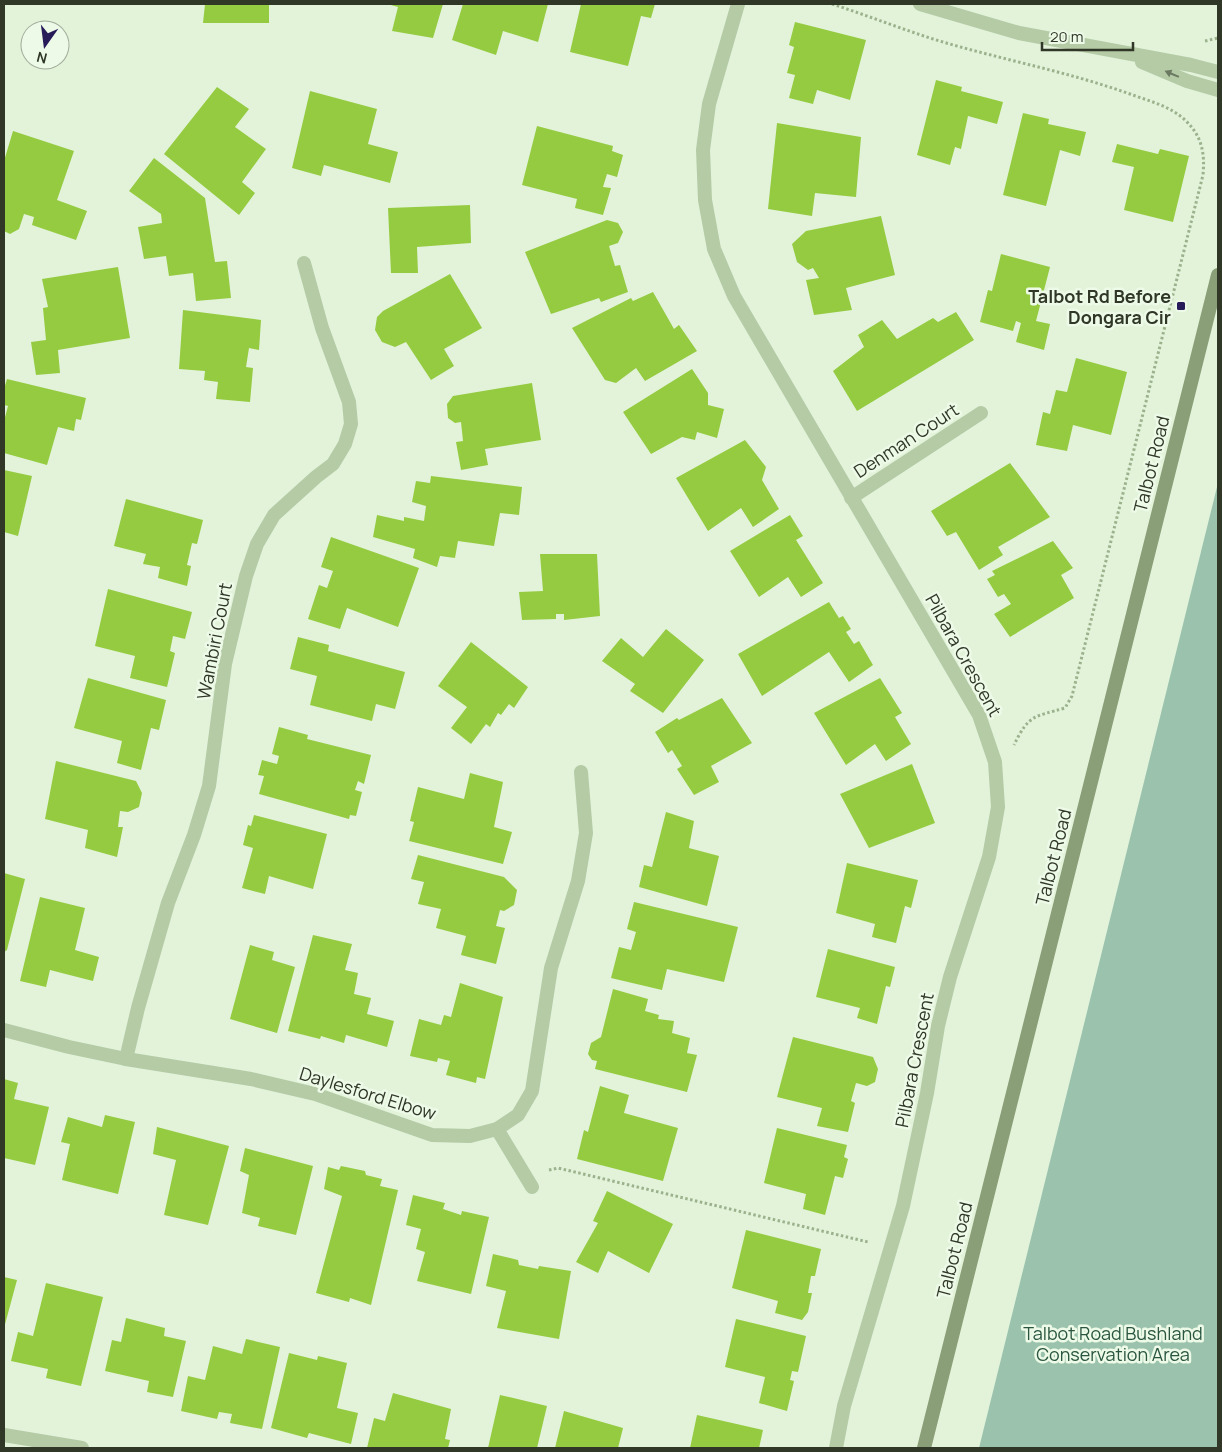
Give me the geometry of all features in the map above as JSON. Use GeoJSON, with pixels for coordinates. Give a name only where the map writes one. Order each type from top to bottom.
{"type":"FeatureCollection","features":[{"type":"Feature","properties":{"kind":"main road","name":"Talbot Road"},"geometry":{"type":"LineString","coordinates":[[924,1448],[1218,275]]}},
{"type":"Feature","properties":{"kind":"street","name":"Pilbara Crescent"},"geometry":{"type":"LineString","coordinates":[[738,4],[709,104],[703,150],[705,200],[714,249],[734,296],[979,715],[995,762],[998,807],[989,857],[948,985],[938,1026],[903,1206],[844,1406],[836,1448]]}},
{"type":"Feature","properties":{"kind":"street"},"geometry":{"type":"LineString","coordinates":[[920,4],[1019,33],[1192,65],[1218,72]]}},
{"type":"Feature","properties":{"kind":"street"},"geometry":{"type":"LineString","coordinates":[[1118,52],[1187,81],[1218,90]]}},
{"type":"Feature","properties":{"kind":"street","name":"Wambiri Court"},"geometry":{"type":"LineString","coordinates":[[126,1059],[138,1008],[168,903],[194,835],[209,786],[225,664],[246,576],[257,544],[274,514],[333,464],[345,444],[351,424],[349,402],[322,328],[304,263]]}},
{"type":"Feature","properties":{"kind":"street","name":"Denman Court"},"geometry":{"type":"LineString","coordinates":[[851,498],[982,414]]}},
{"type":"Feature","properties":{"kind":"street","name":"Daylesford Elbow"},"geometry":{"type":"LineString","coordinates":[[4,1030],[69,1047],[126,1059],[252,1079],[315,1094],[432,1135],[470,1136],[497,1129],[518,1114],[532,1091],[551,968],[578,881],[586,833],[581,772]]}},
{"type":"Feature","properties":{"kind":"street"},"geometry":{"type":"LineString","coordinates":[[497,1129],[532,1187]]}},
{"type":"Feature","properties":{"kind":"street"},"geometry":{"type":"LineString","coordinates":[[4,1435],[82,1448]]}},
{"type":"Feature","properties":{"kind":"path"},"geometry":{"type":"LineString","coordinates":[[832,4],[933,39],[1100,84],[1150,101],[1169,109],[1185,120],[1199,137],[1205,157],[1201,184],[1072,696],[1065,708],[1033,717],[1024,726],[1010,751]]}},
{"type":"Feature","properties":{"kind":"path"},"geometry":{"type":"LineString","coordinates":[[1205,41],[1218,38]]}},
{"type":"Feature","properties":{"kind":"path"},"geometry":{"type":"LineString","coordinates":[[532,1187],[544,1172],[558,1168],[864,1241],[890,1250]]}},
{"type":"Feature","properties":{"kind":"green space","name":"Talbot Road Bushland Conservation Area"},"geometry":{"type":"Polygon","coordinates":[[[1218,483],[1218,1448],[979,1448],[1218,483]]]}},
{"type":"Feature","properties":{"kind":"building"},"geometry":{"type":"Polygon","coordinates":[[[205,4],[269,4],[269,23],[203,23],[205,4]]]}},
{"type":"Feature","properties":{"kind":"building"},"geometry":{"type":"Polygon","coordinates":[[[387,4],[443,4],[433,38],[392,31],[398,7],[387,4]]]}},
{"type":"Feature","properties":{"kind":"building"},"geometry":{"type":"Polygon","coordinates":[[[463,4],[548,4],[538,42],[503,31],[496,55],[452,40],[463,4]]]}},
{"type":"Feature","properties":{"kind":"building"},"geometry":{"type":"Polygon","coordinates":[[[581,4],[655,4],[651,18],[641,16],[628,66],[570,52],[581,4]]]}},
{"type":"Feature","properties":{"kind":"building"},"geometry":{"type":"Polygon","coordinates":[[[795,22],[866,40],[850,100],[817,90],[813,104],[789,98],[795,75],[787,73],[794,47],[789,45],[795,22]]]}},
{"type":"Feature","properties":{"kind":"building"},"geometry":{"type":"Polygon","coordinates":[[[936,80],[962,87],[961,91],[1003,102],[997,124],[968,116],[961,149],[955,147],[950,165],[917,155],[936,80]]]}},
{"type":"Feature","properties":{"kind":"building"},"geometry":{"type":"Polygon","coordinates":[[[217,87],[249,109],[235,127],[266,149],[242,182],[255,193],[239,215],[164,154],[217,87]]]}},
{"type":"Feature","properties":{"kind":"building"},"geometry":{"type":"Polygon","coordinates":[[[310,91],[377,109],[368,144],[398,152],[390,183],[324,165],[321,176],[292,168],[310,91]]]}},
{"type":"Feature","properties":{"kind":"building"},"geometry":{"type":"Polygon","coordinates":[[[1023,113],[1049,119],[1048,124],[1086,132],[1080,156],[1060,150],[1046,206],[1003,195],[1023,113]]]}},
{"type":"Feature","properties":{"kind":"building"},"geometry":{"type":"Polygon","coordinates":[[[777,123],[861,137],[856,197],[815,193],[812,216],[768,209],[777,123]]]}},
{"type":"Feature","properties":{"kind":"building"},"geometry":{"type":"Polygon","coordinates":[[[537,126],[613,146],[612,151],[623,155],[617,177],[607,174],[603,187],[611,188],[603,215],[575,208],[577,199],[522,185],[537,126]]]}},
{"type":"Feature","properties":{"kind":"building"},"geometry":{"type":"Polygon","coordinates":[[[13,131],[74,151],[57,200],[87,211],[76,240],[32,225],[34,217],[24,214],[19,229],[10,234],[4,231],[4,161],[13,131]]]}},
{"type":"Feature","properties":{"kind":"building"},"geometry":{"type":"Polygon","coordinates":[[[1117,144],[1158,154],[1160,149],[1189,156],[1173,222],[1124,210],[1134,167],[1112,162],[1117,144]]]}},
{"type":"Feature","properties":{"kind":"building"},"geometry":{"type":"Polygon","coordinates":[[[154,158],[205,198],[215,262],[227,261],[231,298],[196,301],[193,273],[169,276],[166,256],[144,259],[138,227],[162,223],[161,214],[129,191],[154,158]]]}},
{"type":"Feature","properties":{"kind":"building"},"geometry":{"type":"Polygon","coordinates":[[[470,205],[471,243],[417,247],[418,273],[391,273],[388,208],[470,205]]]}},
{"type":"Feature","properties":{"kind":"building"},"geometry":{"type":"Polygon","coordinates":[[[881,216],[895,275],[846,288],[852,310],[814,315],[806,280],[819,278],[813,268],[808,270],[797,262],[792,244],[806,231],[881,216]]]}},
{"type":"Feature","properties":{"kind":"building"},"geometry":{"type":"Polygon","coordinates":[[[607,220],[618,223],[623,232],[618,243],[609,246],[615,266],[620,265],[628,292],[601,302],[599,298],[551,314],[525,252],[607,220]]]}},
{"type":"Feature","properties":{"kind":"building"},"geometry":{"type":"Polygon","coordinates":[[[1001,254],[1050,267],[1036,321],[1050,324],[1044,350],[1016,342],[1021,323],[1016,321],[1013,331],[980,322],[988,290],[992,291],[1001,254]]]}},
{"type":"Feature","properties":{"kind":"building"},"geometry":{"type":"Polygon","coordinates":[[[118,267],[130,338],[58,350],[60,373],[36,375],[31,342],[46,340],[43,308],[48,307],[42,279],[118,267]]]}},
{"type":"Feature","properties":{"kind":"building"},"geometry":{"type":"Polygon","coordinates":[[[450,274],[482,328],[444,349],[454,366],[431,380],[406,342],[395,347],[382,342],[375,330],[377,317],[383,311],[450,274]]]}},
{"type":"Feature","properties":{"kind":"building"},"geometry":{"type":"Polygon","coordinates":[[[653,292],[674,329],[679,325],[697,351],[645,381],[636,368],[616,383],[605,380],[572,328],[631,298],[633,301],[653,292]]]}},
{"type":"Feature","properties":{"kind":"building"},"geometry":{"type":"Polygon","coordinates":[[[183,310],[261,320],[259,350],[249,348],[246,367],[253,368],[250,402],[216,399],[218,382],[204,380],[205,371],[179,369],[183,310]]]}},
{"type":"Feature","properties":{"kind":"building"},"geometry":{"type":"Polygon","coordinates":[[[956,312],[974,340],[857,411],[833,371],[864,347],[858,335],[882,320],[897,339],[933,318],[938,322],[956,312]]]}},
{"type":"Feature","properties":{"kind":"building"},"geometry":{"type":"Polygon","coordinates":[[[1076,358],[1127,372],[1111,435],[1073,425],[1067,451],[1036,445],[1043,412],[1050,414],[1056,390],[1067,392],[1076,358]]]}},
{"type":"Feature","properties":{"kind":"building"},"geometry":{"type":"Polygon","coordinates":[[[692,369],[708,393],[708,405],[724,409],[717,438],[697,432],[695,440],[682,437],[651,454],[623,412],[692,369]]]}},
{"type":"Feature","properties":{"kind":"building"},"geometry":{"type":"Polygon","coordinates":[[[7,379],[86,398],[81,420],[76,419],[74,431],[58,427],[47,465],[4,453],[4,421],[8,406],[4,405],[4,389],[7,379]]]}},
{"type":"Feature","properties":{"kind":"building"},"geometry":{"type":"Polygon","coordinates":[[[532,383],[541,440],[485,449],[488,465],[461,470],[456,442],[463,441],[461,422],[455,423],[448,418],[447,404],[453,396],[532,383]]]}},
{"type":"Feature","properties":{"kind":"building"},"geometry":{"type":"Polygon","coordinates":[[[745,440],[766,467],[762,480],[779,509],[753,527],[741,508],[708,531],[676,478],[745,440]]]}},
{"type":"Feature","properties":{"kind":"building"},"geometry":{"type":"Polygon","coordinates":[[[1010,463],[1050,517],[998,547],[1003,555],[979,570],[956,532],[947,536],[931,511],[1010,463]]]}},
{"type":"Feature","properties":{"kind":"building"},"geometry":{"type":"Polygon","coordinates":[[[4,470],[32,476],[18,536],[4,532],[4,470]]]}},
{"type":"Feature","properties":{"kind":"building"},"geometry":{"type":"Polygon","coordinates":[[[431,476],[522,487],[519,515],[500,513],[494,546],[458,541],[455,558],[440,556],[437,567],[413,558],[415,549],[373,537],[377,515],[404,521],[404,517],[424,521],[426,506],[412,502],[416,481],[430,483],[431,476]]]}},
{"type":"Feature","properties":{"kind":"building"},"geometry":{"type":"Polygon","coordinates":[[[126,499],[203,520],[197,544],[192,543],[187,565],[191,566],[187,586],[158,578],[160,567],[143,564],[146,554],[114,546],[126,499]]]}},
{"type":"Feature","properties":{"kind":"building"},"geometry":{"type":"Polygon","coordinates":[[[790,515],[803,536],[796,540],[823,583],[801,597],[788,577],[759,597],[730,551],[790,515]]]}},
{"type":"Feature","properties":{"kind":"building"},"geometry":{"type":"Polygon","coordinates":[[[331,537],[419,568],[398,627],[347,608],[340,629],[308,619],[319,585],[327,588],[333,571],[321,567],[331,537]]]}},
{"type":"Feature","properties":{"kind":"building"},"geometry":{"type":"Polygon","coordinates":[[[1053,541],[1073,568],[1061,575],[1074,598],[1010,637],[994,614],[1011,604],[1004,594],[998,597],[987,579],[995,575],[992,571],[1053,541]]]}},
{"type":"Feature","properties":{"kind":"building"},"geometry":{"type":"Polygon","coordinates":[[[540,554],[597,554],[600,616],[564,620],[564,614],[556,614],[556,619],[522,620],[519,592],[543,591],[540,554]]]}},
{"type":"Feature","properties":{"kind":"building"},"geometry":{"type":"Polygon","coordinates":[[[108,589],[192,612],[185,639],[173,636],[170,651],[175,653],[167,687],[130,678],[135,656],[95,646],[108,589]]]}},
{"type":"Feature","properties":{"kind":"building"},"geometry":{"type":"Polygon","coordinates":[[[829,602],[839,618],[843,616],[851,629],[846,632],[854,644],[859,641],[873,665],[849,682],[829,652],[762,696],[738,654],[829,602]]]}},
{"type":"Feature","properties":{"kind":"building"},"geometry":{"type":"Polygon","coordinates":[[[666,629],[704,660],[663,713],[630,691],[635,684],[602,661],[621,638],[643,657],[666,629]]]}},
{"type":"Feature","properties":{"kind":"building"},"geometry":{"type":"Polygon","coordinates":[[[298,637],[329,645],[328,651],[405,672],[395,709],[376,704],[372,721],[310,705],[317,676],[290,669],[298,637]]]}},
{"type":"Feature","properties":{"kind":"building"},"geometry":{"type":"Polygon","coordinates":[[[471,642],[528,687],[514,708],[509,704],[501,715],[498,713],[490,727],[486,724],[471,744],[451,728],[467,707],[438,686],[471,642]]]}},
{"type":"Feature","properties":{"kind":"building"},"geometry":{"type":"Polygon","coordinates":[[[88,678],[166,700],[159,730],[151,728],[141,770],[117,763],[122,741],[74,728],[88,678]]]}},
{"type":"Feature","properties":{"kind":"building"},"geometry":{"type":"Polygon","coordinates":[[[880,678],[902,713],[895,717],[911,744],[886,761],[875,744],[846,765],[814,713],[880,678]]]}},
{"type":"Feature","properties":{"kind":"building"},"geometry":{"type":"Polygon","coordinates":[[[722,698],[752,743],[711,766],[719,782],[694,795],[677,769],[682,766],[672,750],[668,753],[655,732],[677,718],[679,720],[722,698]]]}},
{"type":"Feature","properties":{"kind":"building"},"geometry":{"type":"Polygon","coordinates":[[[279,727],[308,735],[307,739],[371,755],[364,784],[358,781],[355,790],[362,792],[356,816],[350,815],[349,819],[259,794],[264,776],[258,775],[262,760],[277,764],[279,756],[272,754],[279,727]]]}},
{"type":"Feature","properties":{"kind":"building"},"geometry":{"type":"Polygon","coordinates":[[[56,761],[136,781],[142,793],[139,807],[128,812],[120,811],[118,827],[123,827],[117,857],[85,848],[88,830],[45,819],[56,761]]]}},
{"type":"Feature","properties":{"kind":"building"},"geometry":{"type":"Polygon","coordinates":[[[912,764],[935,823],[869,848],[840,794],[912,764]]]}},
{"type":"Feature","properties":{"kind":"building"},"geometry":{"type":"Polygon","coordinates":[[[470,773],[503,782],[494,827],[512,832],[503,864],[409,841],[414,822],[410,821],[418,787],[464,799],[470,773]]]}},
{"type":"Feature","properties":{"kind":"building"},"geometry":{"type":"Polygon","coordinates":[[[666,812],[694,821],[689,848],[719,856],[707,906],[639,887],[644,865],[652,867],[666,812]]]}},
{"type":"Feature","properties":{"kind":"building"},"geometry":{"type":"Polygon","coordinates":[[[254,815],[327,834],[313,889],[269,876],[265,894],[242,888],[253,848],[243,845],[248,825],[251,826],[254,815]]]}},
{"type":"Feature","properties":{"kind":"building"},"geometry":{"type":"Polygon","coordinates":[[[418,855],[504,877],[517,890],[514,905],[504,911],[500,910],[496,926],[505,928],[496,964],[461,955],[466,936],[436,928],[441,909],[418,904],[424,882],[411,879],[418,855]]]}},
{"type":"Feature","properties":{"kind":"building"},"geometry":{"type":"Polygon","coordinates":[[[847,863],[918,880],[911,908],[905,906],[896,943],[872,937],[875,924],[836,913],[847,863]]]}},
{"type":"Feature","properties":{"kind":"building"},"geometry":{"type":"Polygon","coordinates":[[[4,873],[25,879],[7,950],[4,952],[4,873]]]}},
{"type":"Feature","properties":{"kind":"building"},"geometry":{"type":"Polygon","coordinates":[[[40,897],[85,908],[75,950],[99,957],[93,981],[50,970],[46,987],[20,981],[40,897]]]}},
{"type":"Feature","properties":{"kind":"building"},"geometry":{"type":"Polygon","coordinates":[[[634,902],[738,927],[724,982],[667,969],[662,990],[611,978],[619,947],[631,950],[636,932],[627,929],[634,902]]]}},
{"type":"Feature","properties":{"kind":"building"},"geometry":{"type":"Polygon","coordinates":[[[313,935],[352,944],[345,970],[358,973],[354,994],[371,998],[367,1014],[394,1021],[387,1047],[346,1035],[344,1043],[321,1036],[320,1039],[288,1031],[313,935]]]}},
{"type":"Feature","properties":{"kind":"building"},"geometry":{"type":"Polygon","coordinates":[[[250,945],[274,952],[272,960],[295,967],[277,1033],[230,1019],[250,945]]]}},
{"type":"Feature","properties":{"kind":"building"},"geometry":{"type":"Polygon","coordinates":[[[828,949],[895,967],[890,987],[886,986],[877,1024],[857,1018],[860,1008],[816,997],[828,949]]]}},
{"type":"Feature","properties":{"kind":"building"},"geometry":{"type":"Polygon","coordinates":[[[460,983],[503,997],[485,1079],[477,1077],[476,1083],[446,1075],[450,1061],[438,1058],[437,1062],[410,1056],[419,1019],[441,1025],[444,1015],[451,1017],[460,983]]]}},
{"type":"Feature","properties":{"kind":"building"},"geometry":{"type":"Polygon","coordinates":[[[613,989],[648,999],[645,1011],[659,1015],[658,1019],[674,1021],[672,1033],[690,1038],[687,1053],[697,1055],[687,1092],[595,1069],[597,1061],[592,1060],[588,1054],[591,1043],[601,1037],[613,989]]]}},
{"type":"Feature","properties":{"kind":"building"},"geometry":{"type":"Polygon","coordinates":[[[793,1037],[873,1057],[878,1069],[875,1082],[867,1086],[856,1083],[851,1101],[855,1103],[848,1132],[817,1126],[822,1108],[777,1097],[793,1037]]]}},
{"type":"Feature","properties":{"kind":"building"},"geometry":{"type":"Polygon","coordinates":[[[4,1079],[18,1083],[14,1099],[49,1107],[35,1165],[4,1158],[4,1079]]]}},
{"type":"Feature","properties":{"kind":"building"},"geometry":{"type":"Polygon","coordinates":[[[600,1086],[629,1095],[624,1113],[678,1128],[663,1181],[577,1159],[584,1130],[588,1132],[600,1086]]]}},
{"type":"Feature","properties":{"kind":"building"},"geometry":{"type":"Polygon","coordinates":[[[105,1115],[135,1122],[118,1194],[62,1180],[70,1144],[61,1142],[68,1117],[102,1127],[105,1115]]]}},
{"type":"Feature","properties":{"kind":"building"},"geometry":{"type":"Polygon","coordinates":[[[157,1127],[229,1146],[208,1225],[164,1215],[176,1160],[153,1154],[157,1127]]]}},
{"type":"Feature","properties":{"kind":"building"},"geometry":{"type":"Polygon","coordinates":[[[777,1128],[847,1145],[844,1157],[848,1159],[843,1178],[835,1176],[825,1215],[803,1209],[806,1194],[764,1183],[777,1128]]]}},
{"type":"Feature","properties":{"kind":"building"},"geometry":{"type":"Polygon","coordinates":[[[245,1148],[313,1166],[296,1235],[258,1226],[260,1218],[242,1213],[249,1175],[240,1171],[245,1148]]]}},
{"type":"Feature","properties":{"kind":"building"},"geometry":{"type":"Polygon","coordinates":[[[341,1166],[365,1171],[366,1175],[382,1179],[380,1186],[398,1190],[371,1305],[350,1298],[349,1302],[316,1293],[342,1196],[324,1189],[328,1167],[339,1170],[341,1166]]]}},
{"type":"Feature","properties":{"kind":"building"},"geometry":{"type":"Polygon","coordinates":[[[607,1191],[673,1224],[649,1273],[608,1251],[598,1273],[576,1262],[598,1223],[593,1221],[607,1191]]]}},
{"type":"Feature","properties":{"kind":"building"},"geometry":{"type":"Polygon","coordinates":[[[413,1195],[445,1203],[443,1209],[461,1215],[462,1211],[489,1217],[471,1294],[417,1281],[425,1252],[416,1249],[421,1229],[406,1225],[413,1195]]]}},
{"type":"Feature","properties":{"kind":"building"},"geometry":{"type":"Polygon","coordinates":[[[746,1230],[821,1249],[815,1276],[811,1276],[808,1293],[812,1293],[808,1312],[802,1320],[775,1313],[778,1301],[732,1288],[746,1230]]]}},
{"type":"Feature","properties":{"kind":"building"},"geometry":{"type":"Polygon","coordinates":[[[493,1254],[518,1260],[519,1265],[538,1269],[539,1266],[571,1271],[559,1339],[497,1328],[506,1291],[486,1286],[493,1254]]]}},
{"type":"Feature","properties":{"kind":"building"},"geometry":{"type":"Polygon","coordinates":[[[4,1277],[17,1280],[4,1328],[4,1277]]]}},
{"type":"Feature","properties":{"kind":"building"},"geometry":{"type":"Polygon","coordinates":[[[46,1283],[103,1297],[81,1386],[46,1378],[48,1369],[11,1361],[18,1332],[33,1336],[46,1283]]]}},
{"type":"Feature","properties":{"kind":"building"},"geometry":{"type":"Polygon","coordinates":[[[126,1318],[165,1328],[164,1336],[186,1341],[173,1397],[147,1392],[149,1381],[105,1371],[112,1340],[121,1342],[126,1318]]]}},
{"type":"Feature","properties":{"kind":"building"},"geometry":{"type":"Polygon","coordinates":[[[736,1319],[806,1336],[798,1372],[792,1371],[790,1380],[794,1381],[787,1411],[759,1403],[765,1377],[725,1367],[736,1319]]]}},
{"type":"Feature","properties":{"kind":"building"},"geometry":{"type":"Polygon","coordinates":[[[246,1339],[280,1347],[262,1429],[230,1423],[232,1414],[219,1412],[217,1419],[181,1411],[188,1376],[205,1380],[213,1346],[242,1354],[246,1339]]]}},
{"type":"Feature","properties":{"kind":"building"},"geometry":{"type":"Polygon","coordinates":[[[289,1353],[317,1360],[318,1356],[347,1363],[337,1408],[358,1413],[351,1444],[309,1433],[307,1438],[271,1428],[289,1353]]]}},
{"type":"Feature","properties":{"kind":"building"},"geometry":{"type":"Polygon","coordinates":[[[393,1393],[451,1409],[445,1439],[450,1440],[448,1448],[367,1448],[374,1418],[385,1421],[393,1393]]]}},
{"type":"Feature","properties":{"kind":"building"},"geometry":{"type":"Polygon","coordinates":[[[500,1395],[547,1406],[537,1448],[488,1448],[500,1395]]]}},
{"type":"Feature","properties":{"kind":"building"},"geometry":{"type":"Polygon","coordinates":[[[564,1411],[623,1428],[618,1448],[555,1448],[564,1411]]]}},
{"type":"Feature","properties":{"kind":"building"},"geometry":{"type":"Polygon","coordinates":[[[697,1415],[763,1430],[759,1448],[690,1448],[697,1415]]]}},
{"type":"Feature","properties":{"kind":"place","name":"Talbot Rd Before Dongara Cir"},"geometry":{"type":"Point","coordinates":[1181,306]}}]}
